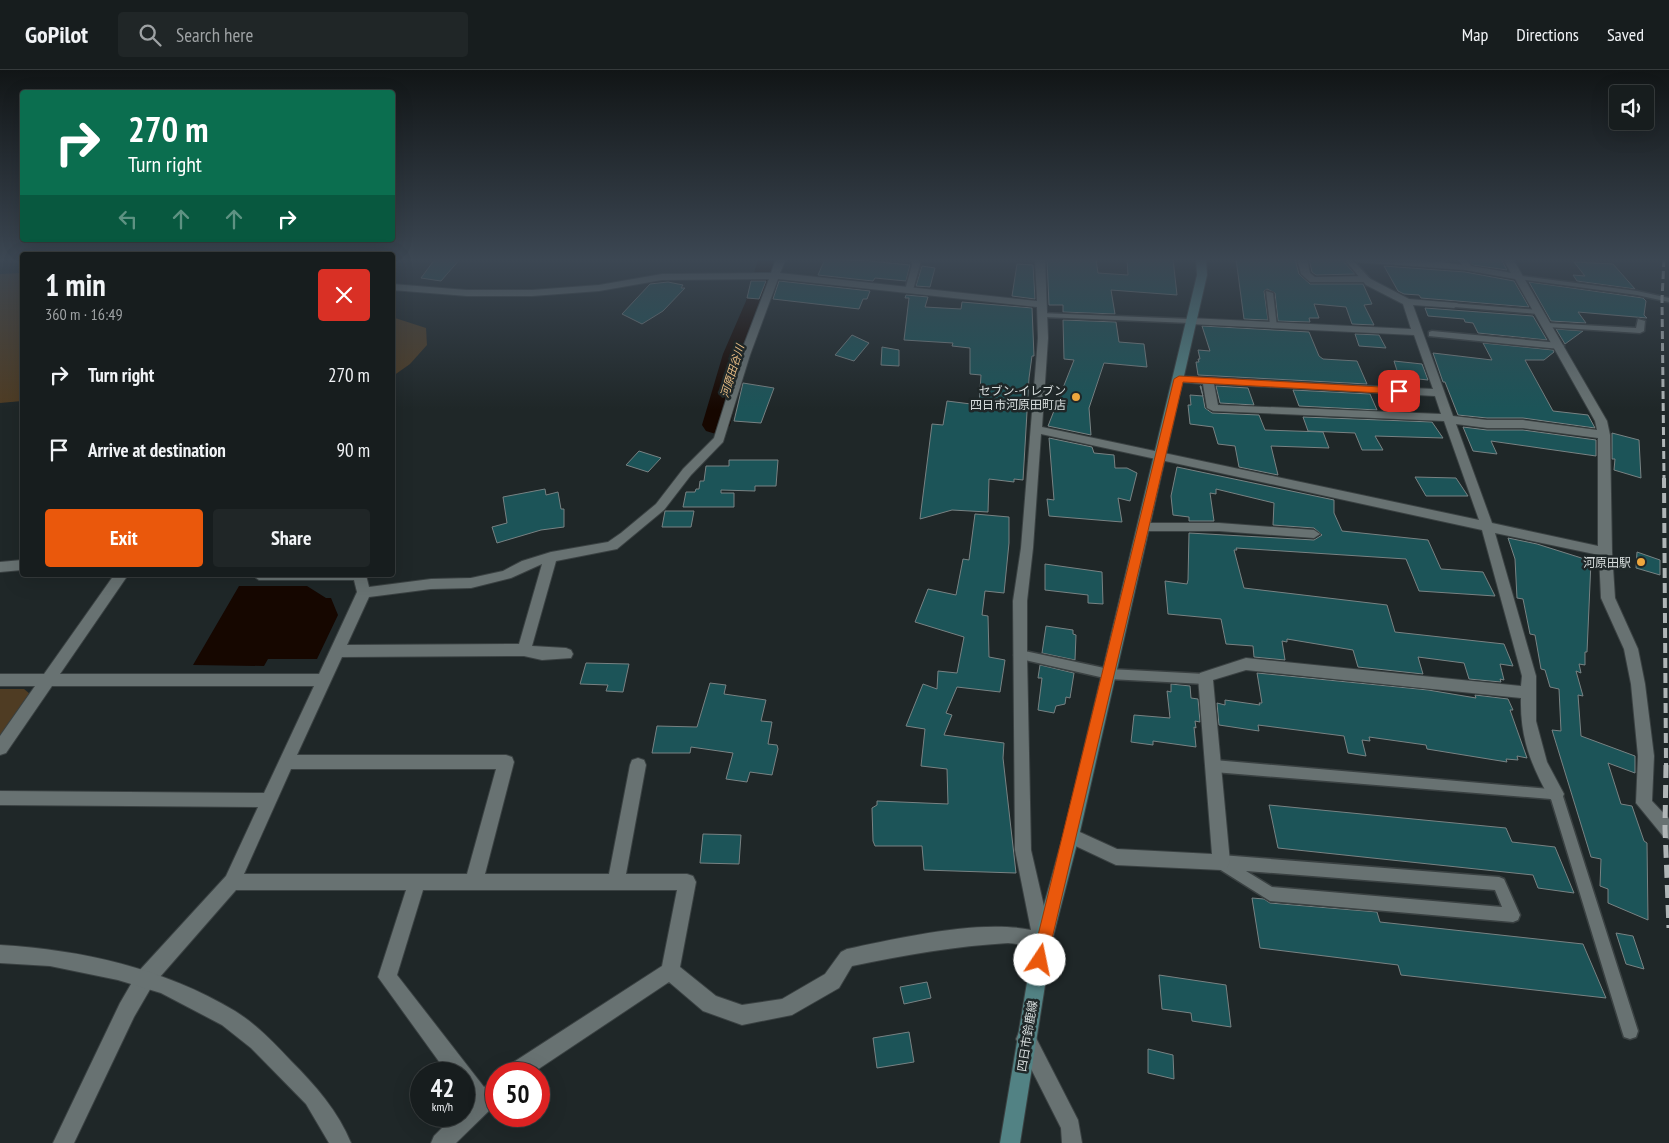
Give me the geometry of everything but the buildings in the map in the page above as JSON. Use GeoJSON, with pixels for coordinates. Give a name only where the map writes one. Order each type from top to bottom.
{"type":"FeatureCollection","features":[{"type":"Feature","properties":{"kind":"main road","name":"四日市鈴鹿線"},"geometry":{"type":"LineString","coordinates":[[1010,1143],[1043,940],[1071,836],[1161,457],[1193,309]]}},
{"type":"Feature","properties":{"kind":"street"},"geometry":{"type":"LineString","coordinates":[[364,592],[410,588],[430,584],[471,583],[506,574],[528,564],[551,557],[612,546],[660,507],[687,472],[719,439],[745,355],[763,309]]}},
{"type":"Feature","properties":{"kind":"street"},"geometry":{"type":"LineString","coordinates":[[670,971],[710,1004],[742,1015],[785,1008],[832,981],[847,958],[900,946],[967,938],[1011,934],[1043,940],[1024,850],[1020,655],[1020,601],[1027,548],[1043,310],[1037,309]]}},
{"type":"Feature","properties":{"kind":"street"},"geometry":{"type":"LineString","coordinates":[[1409,309],[1437,393],[1448,418],[1486,526],[1528,676],[1530,693],[1528,721],[1539,764],[1556,794]]}},
{"type":"Feature","properties":{"kind":"street"},"geometry":{"type":"LineString","coordinates":[[1536,309],[1560,346],[1602,421],[1604,435],[1605,552],[1608,598],[1631,649],[1638,684],[1646,756],[1644,803],[1669,831]]}},
{"type":"Feature","properties":{"kind":"street"},"geometry":{"type":"LineString","coordinates":[[1190,321],[1416,332]]}},
{"type":"Feature","properties":{"kind":"street"},"geometry":{"type":"LineString","coordinates":[[1179,379],[1437,393]]}},
{"type":"Feature","properties":{"kind":"street"},"geometry":{"type":"LineString","coordinates":[[1208,382],[1213,408],[1448,418],[1487,424],[1523,424],[1604,435]]}},
{"type":"Feature","properties":{"kind":"street"},"geometry":{"type":"LineString","coordinates":[[1036,429],[1605,552]]}},
{"type":"Feature","properties":{"kind":"street"},"geometry":{"type":"LineString","coordinates":[[1144,527],[1219,527],[1314,534]]}},
{"type":"Feature","properties":{"kind":"street"},"geometry":{"type":"LineString","coordinates":[[524,650],[551,557]]}},
{"type":"Feature","properties":{"kind":"street"},"geometry":{"type":"LineString","coordinates":[[0,567],[20,565]]}},
{"type":"Feature","properties":{"kind":"street"},"geometry":{"type":"LineString","coordinates":[[0,748],[120,577]]}},
{"type":"Feature","properties":{"kind":"street"},"geometry":{"type":"LineString","coordinates":[[63,1143],[127,1010],[145,979],[232,882],[364,592],[359,577]]}},
{"type":"Feature","properties":{"kind":"street"},"geometry":{"type":"LineString","coordinates":[[337,650],[524,650],[542,654],[566,654]]}},
{"type":"Feature","properties":{"kind":"street"},"geometry":{"type":"LineString","coordinates":[[1071,836],[1116,857],[1220,862],[1214,766],[1205,677],[1246,664],[1530,693]]}},
{"type":"Feature","properties":{"kind":"street"},"geometry":{"type":"LineString","coordinates":[[0,680],[324,680]]}},
{"type":"Feature","properties":{"kind":"street"},"geometry":{"type":"LineString","coordinates":[[287,762],[506,762],[474,881]]}},
{"type":"Feature","properties":{"kind":"street"},"geometry":{"type":"LineString","coordinates":[[616,882],[638,765]]}},
{"type":"Feature","properties":{"kind":"street"},"geometry":{"type":"LineString","coordinates":[[0,798],[268,800]]}},
{"type":"Feature","properties":{"kind":"street"},"geometry":{"type":"LineString","coordinates":[[232,882],[687,882],[670,971],[531,1062]]}},
{"type":"Feature","properties":{"kind":"street"},"geometry":{"type":"LineString","coordinates":[[417,882],[387,977],[452,1062]]}},
{"type":"Feature","properties":{"kind":"street"},"geometry":{"type":"LineString","coordinates":[[0,954],[50,957],[118,971],[164,985],[230,1018],[258,1041],[313,1097],[341,1143]]}},
{"type":"Feature","properties":{"kind":"street"},"geometry":{"type":"LineString","coordinates":[[1026,1039],[1071,1127],[1072,1143]]}},
{"type":"Feature","properties":{"kind":"street"},"geometry":{"type":"LineString","coordinates":[[441,1143],[485,1101]]}},
{"type":"Feature","properties":{"kind":"lane"},"geometry":{"type":"LineString","coordinates":[[1272,309],[1274,325]]}},
{"type":"Feature","properties":{"kind":"lane"},"geometry":{"type":"LineString","coordinates":[[1503,309],[1538,312]]}},
{"type":"Feature","properties":{"kind":"lane"},"geometry":{"type":"LineString","coordinates":[[1043,310],[1190,321]]}},
{"type":"Feature","properties":{"kind":"lane"},"geometry":{"type":"LineString","coordinates":[[1547,325],[1640,331],[1641,322]]}},
{"type":"Feature","properties":{"kind":"lane"},"geometry":{"type":"LineString","coordinates":[[1432,334],[1560,346]]}},
{"type":"Feature","properties":{"kind":"lane"},"geometry":{"type":"LineString","coordinates":[[1020,655],[1109,674],[1205,679]]}},
{"type":"Feature","properties":{"kind":"lane"},"geometry":{"type":"LineString","coordinates":[[1214,766],[1556,794],[1630,1030]]}},
{"type":"Feature","properties":{"kind":"lane"},"geometry":{"type":"LineString","coordinates":[[1220,862],[1499,884],[1513,915],[1270,894],[1220,862]]}},
{"type":"Feature","properties":{"kind":"shaded area"},"geometry":{"type":"Polygon","coordinates":[[[0,309],[20,309],[20,401],[0,403],[0,309]]]}},
{"type":"Feature","properties":{"kind":"shaded area"},"geometry":{"type":"Polygon","coordinates":[[[395,318],[426,328],[427,345],[410,364],[395,375],[395,318]]]}},
{"type":"Feature","properties":{"kind":"shaded area"},"geometry":{"type":"Polygon","coordinates":[[[239,586],[307,586],[326,598],[331,598],[338,615],[317,659],[268,659],[264,666],[193,665],[239,586]]]}},
{"type":"Feature","properties":{"kind":"shaded area"},"geometry":{"type":"Polygon","coordinates":[[[0,689],[24,689],[30,694],[0,736],[0,689]]]}},
{"type":"Feature","properties":{"kind":"waterway","name":"河原田谷川"},"geometry":{"type":"LineString","coordinates":[[716,425],[736,354],[755,309]]}},
{"type":"Feature","properties":{"kind":"railway"},"geometry":{"type":"LineString","coordinates":[[1662,309],[1664,479]]}},
{"type":"Feature","properties":{"kind":"railway"},"geometry":{"type":"LineString","coordinates":[[1664,478],[1666,765]]}},
{"type":"Feature","properties":{"kind":"railway"},"geometry":{"type":"LineString","coordinates":[[1666,765],[1665,828],[1669,928]]}},
{"type":"Feature","properties":{"kind":"place","name":"セブン-イレブン 四日市河原田町店"},"geometry":{"type":"Point","coordinates":[1076,397]}},
{"type":"Feature","properties":{"kind":"place","name":"河原田駅"},"geometry":{"type":"Point","coordinates":[1641,562]}},
{"type":"Feature","properties":{"kind":"route"},"geometry":{"type":"LineString","coordinates":[[1040,960],[1043,940],[1071,836],[1179,379],[1399,391]]}}]}
